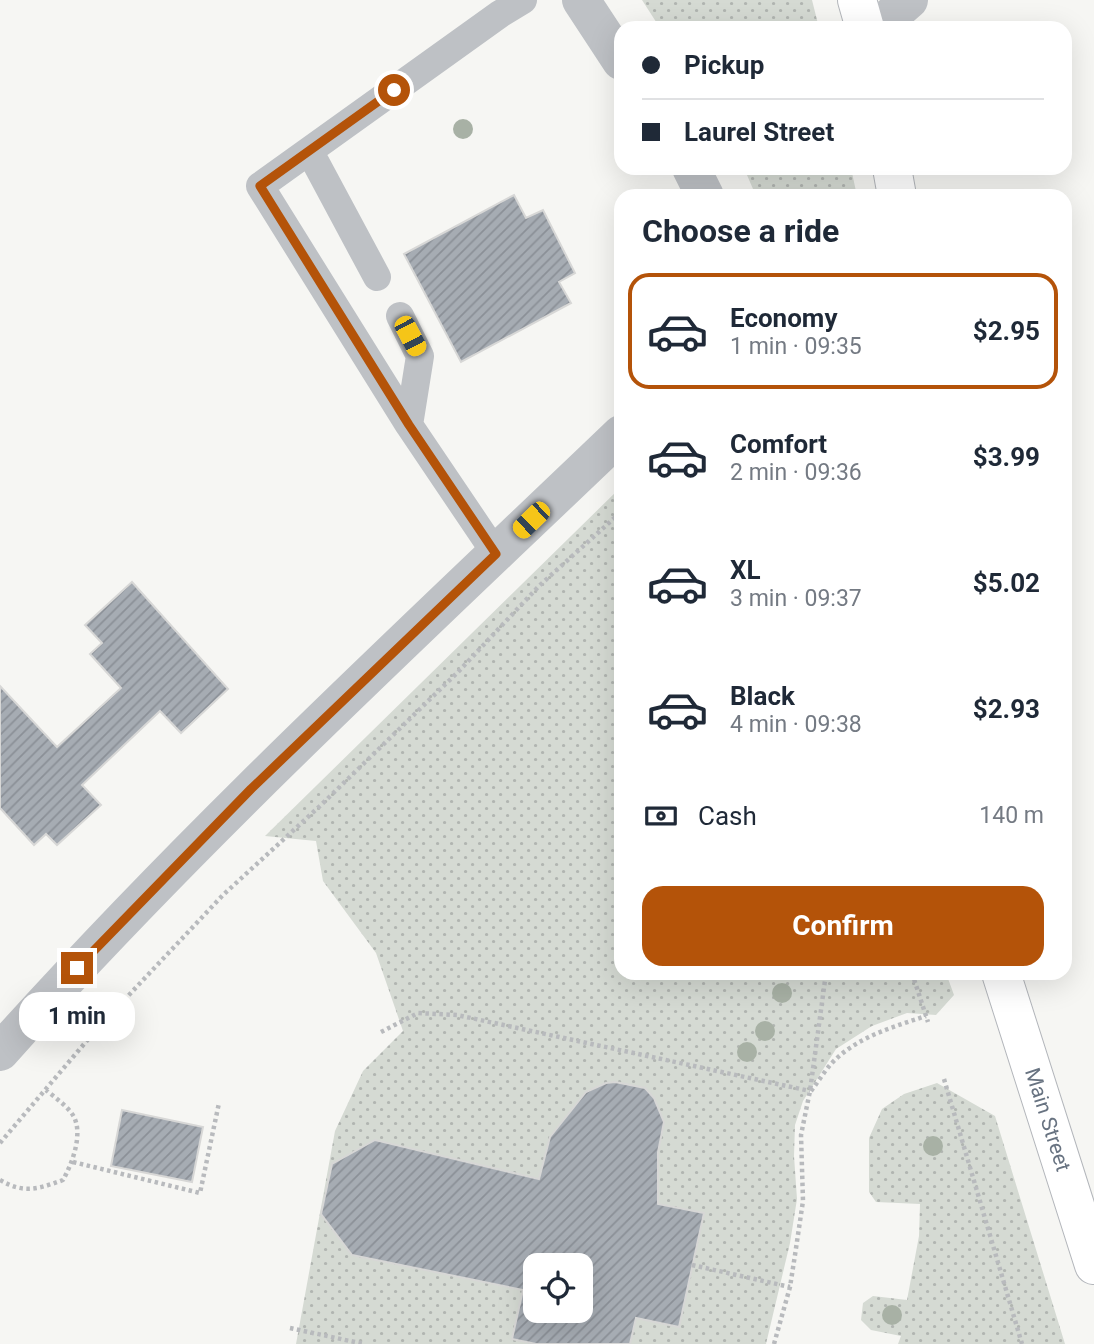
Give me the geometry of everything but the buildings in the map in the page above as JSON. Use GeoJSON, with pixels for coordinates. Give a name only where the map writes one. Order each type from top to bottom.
{"type":"FeatureCollection","features":[{"type":"Feature","properties":{"kind":"main road"},"geometry":{"type":"LineString","coordinates":[[858,0],[863,21]]}},
{"type":"Feature","properties":{"kind":"main road","name":"Main Street"},"geometry":{"type":"LineString","coordinates":[[1003,980],[1094,1265]]}},
{"type":"Feature","properties":{"kind":"street"},"geometry":{"type":"LineString","coordinates":[[581,0],[614,50]]}},
{"type":"Feature","properties":{"kind":"street"},"geometry":{"type":"LineString","coordinates":[[885,21],[909,0]]}},
{"type":"Feature","properties":{"kind":"street"},"geometry":{"type":"LineString","coordinates":[[0,1052],[241,799],[614,441]]}},
{"type":"Feature","properties":{"kind":"lane"},"geometry":{"type":"LineString","coordinates":[[496,554],[409,425],[260,186],[523,0]]}},
{"type":"Feature","properties":{"kind":"lane"},"geometry":{"type":"LineString","coordinates":[[310,152],[377,277]]}},
{"type":"Feature","properties":{"kind":"lane"},"geometry":{"type":"LineString","coordinates":[[400,316],[421,356],[409,425]]}},
{"type":"Feature","properties":{"kind":"path"},"geometry":{"type":"LineString","coordinates":[[0,1143],[96,1030],[223,895],[321,805],[458,672],[539,586],[614,518]]}},
{"type":"Feature","properties":{"kind":"path"},"geometry":{"type":"LineString","coordinates":[[774,1344],[790,1287],[803,1201],[802,1135],[825,980]]}},
{"type":"Feature","properties":{"kind":"path"},"geometry":{"type":"LineString","coordinates":[[810,1091],[832,1062],[860,1042],[889,1028],[927,1019],[914,980]]}},
{"type":"Feature","properties":{"kind":"path"},"geometry":{"type":"LineString","coordinates":[[381,1032],[418,1013],[457,1015],[810,1091]]}},
{"type":"Feature","properties":{"kind":"path"},"geometry":{"type":"LineString","coordinates":[[944,1079],[1022,1344]]}},
{"type":"Feature","properties":{"kind":"path"},"geometry":{"type":"LineString","coordinates":[[0,1180],[26,1191],[63,1180],[73,1162],[76,1136],[74,1117],[46,1090]]}},
{"type":"Feature","properties":{"kind":"path"},"geometry":{"type":"LineString","coordinates":[[73,1162],[200,1193],[219,1104]]}},
{"type":"Feature","properties":{"kind":"path"},"geometry":{"type":"LineString","coordinates":[[692,1265],[790,1287]]}},
{"type":"Feature","properties":{"kind":"path"},"geometry":{"type":"LineString","coordinates":[[290,1328],[364,1344]]}},
{"type":"Feature","properties":{"kind":"shaded area"},"geometry":{"type":"Polygon","coordinates":[[[642,0],[812,0],[817,21],[656,21],[642,0]]]}},
{"type":"Feature","properties":{"kind":"shaded area"},"geometry":{"type":"Polygon","coordinates":[[[747,175],[852,175],[856,189],[753,189],[747,175]]]}},
{"type":"Feature","properties":{"kind":"shaded area"},"geometry":{"type":"Polygon","coordinates":[[[614,494],[614,980],[949,980],[954,995],[936,1015],[907,1013],[872,1026],[836,1049],[803,1101],[795,1125],[797,1199],[790,1243],[766,1344],[296,1344],[335,1131],[363,1071],[403,1031],[376,953],[323,881],[316,841],[265,836],[614,494]]]}},
{"type":"Feature","properties":{"kind":"shaded area"},"geometry":{"type":"Polygon","coordinates":[[[937,1083],[995,1116],[1065,1344],[898,1344],[901,1336],[871,1330],[861,1320],[863,1303],[873,1296],[907,1300],[919,1236],[920,1204],[876,1202],[869,1192],[869,1138],[882,1109],[904,1094],[937,1083]]]}},
{"type":"Feature","properties":{"kind":"route"},"geometry":{"type":"LineString","coordinates":[[77,968],[251,789],[496,554],[409,425],[260,186],[394,90]]}}]}
